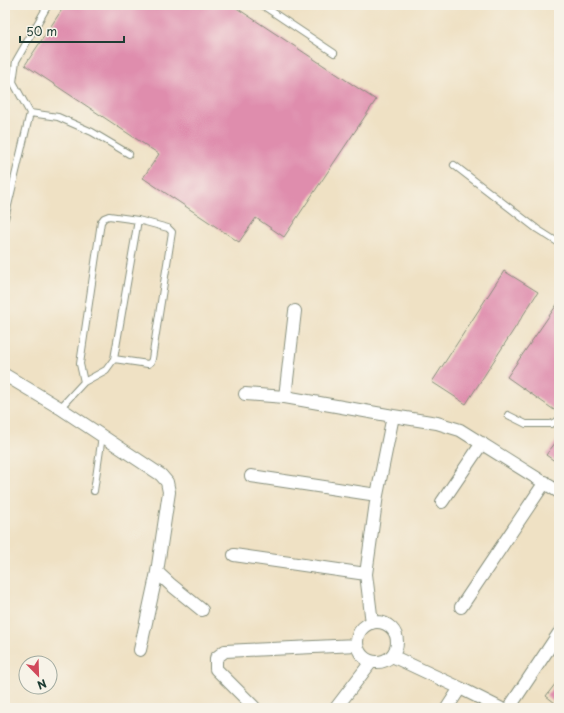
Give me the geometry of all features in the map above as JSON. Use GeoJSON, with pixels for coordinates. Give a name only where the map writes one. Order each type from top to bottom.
{"type":"FeatureCollection","features":[{"type":"Feature","properties":{"kind":"street"},"geometry":{"type":"LineString","coordinates":[[285,397],[294,311]]}},
{"type":"Feature","properties":{"kind":"street"},"geometry":{"type":"LineString","coordinates":[[5,374],[60,408],[161,475],[167,482],[169,492],[157,572],[140,650]]}},
{"type":"Feature","properties":{"kind":"street"},"geometry":{"type":"LineString","coordinates":[[245,394],[285,397],[437,423],[460,430],[559,492]]}},
{"type":"Feature","properties":{"kind":"street"},"geometry":{"type":"LineString","coordinates":[[372,623],[366,574],[377,495],[393,416]]}},
{"type":"Feature","properties":{"kind":"street"},"geometry":{"type":"LineString","coordinates":[[442,502],[482,444]]}},
{"type":"Feature","properties":{"kind":"street"},"geometry":{"type":"LineString","coordinates":[[251,476],[377,495]]}},
{"type":"Feature","properties":{"kind":"street"},"geometry":{"type":"LineString","coordinates":[[461,606],[545,482]]}},
{"type":"Feature","properties":{"kind":"street"},"geometry":{"type":"LineString","coordinates":[[234,555],[366,574]]}},
{"type":"Feature","properties":{"kind":"street"},"geometry":{"type":"LineString","coordinates":[[157,572],[202,610]]}},
{"type":"Feature","properties":{"kind":"street"},"geometry":{"type":"LineString","coordinates":[[378,622],[385,624],[390,627],[397,638],[396,651],[388,660],[382,662],[376,663],[366,659],[361,655],[357,645],[357,639],[362,629],[366,625],[372,623],[378,622]]}},
{"type":"Feature","properties":{"kind":"street"},"geometry":{"type":"LineString","coordinates":[[509,708],[559,633]]}},
{"type":"Feature","properties":{"kind":"street"},"geometry":{"type":"LineString","coordinates":[[254,707],[216,668],[216,658],[225,651],[357,645]]}},
{"type":"Feature","properties":{"kind":"street"},"geometry":{"type":"LineString","coordinates":[[392,656],[500,708]]}},
{"type":"Feature","properties":{"kind":"street"},"geometry":{"type":"LineString","coordinates":[[336,708],[371,662]]}},
{"type":"Feature","properties":{"kind":"street"},"geometry":{"type":"LineString","coordinates":[[446,708],[460,688]]}},
{"type":"Feature","properties":{"kind":"lane"},"geometry":{"type":"LineString","coordinates":[[5,218],[30,113],[13,82],[16,61],[48,5]]}},
{"type":"Feature","properties":{"kind":"lane"},"geometry":{"type":"LineString","coordinates":[[262,5],[334,53]]}},
{"type":"Feature","properties":{"kind":"lane"},"geometry":{"type":"LineString","coordinates":[[30,113],[58,117],[92,132],[129,154]]}},
{"type":"Feature","properties":{"kind":"lane"},"geometry":{"type":"LineString","coordinates":[[454,165],[537,229],[559,243]]}},
{"type":"Feature","properties":{"kind":"lane"},"geometry":{"type":"LineString","coordinates":[[84,382],[80,364],[101,222],[104,218],[109,216],[138,220],[168,228],[172,232],[151,362],[148,364],[114,359]]}},
{"type":"Feature","properties":{"kind":"lane"},"geometry":{"type":"LineString","coordinates":[[60,408],[84,382],[106,370],[114,359],[138,220]]}},
{"type":"Feature","properties":{"kind":"lane"},"geometry":{"type":"LineString","coordinates":[[508,415],[526,424],[551,424],[559,420]]}},
{"type":"Feature","properties":{"kind":"lane"},"geometry":{"type":"LineString","coordinates":[[94,491],[102,436]]}},
{"type":"Feature","properties":{"kind":"building"},"geometry":{"type":"Polygon","coordinates":[[[65,5],[232,5],[376,100],[284,237],[256,218],[239,242],[143,178],[159,154],[25,65],[65,5]]]}},
{"type":"Feature","properties":{"kind":"building"},"geometry":{"type":"Polygon","coordinates":[[[504,271],[538,292],[466,404],[432,382],[504,271]]]}},
{"type":"Feature","properties":{"kind":"building"},"geometry":{"type":"Polygon","coordinates":[[[558,303],[559,409],[557,412],[507,377],[558,303]]]}},
{"type":"Feature","properties":{"kind":"building"},"geometry":{"type":"Polygon","coordinates":[[[559,438],[559,464],[546,455],[559,438]]]}},
{"type":"Feature","properties":{"kind":"building"},"geometry":{"type":"Polygon","coordinates":[[[559,679],[559,706],[546,696],[559,679]]]}}]}
